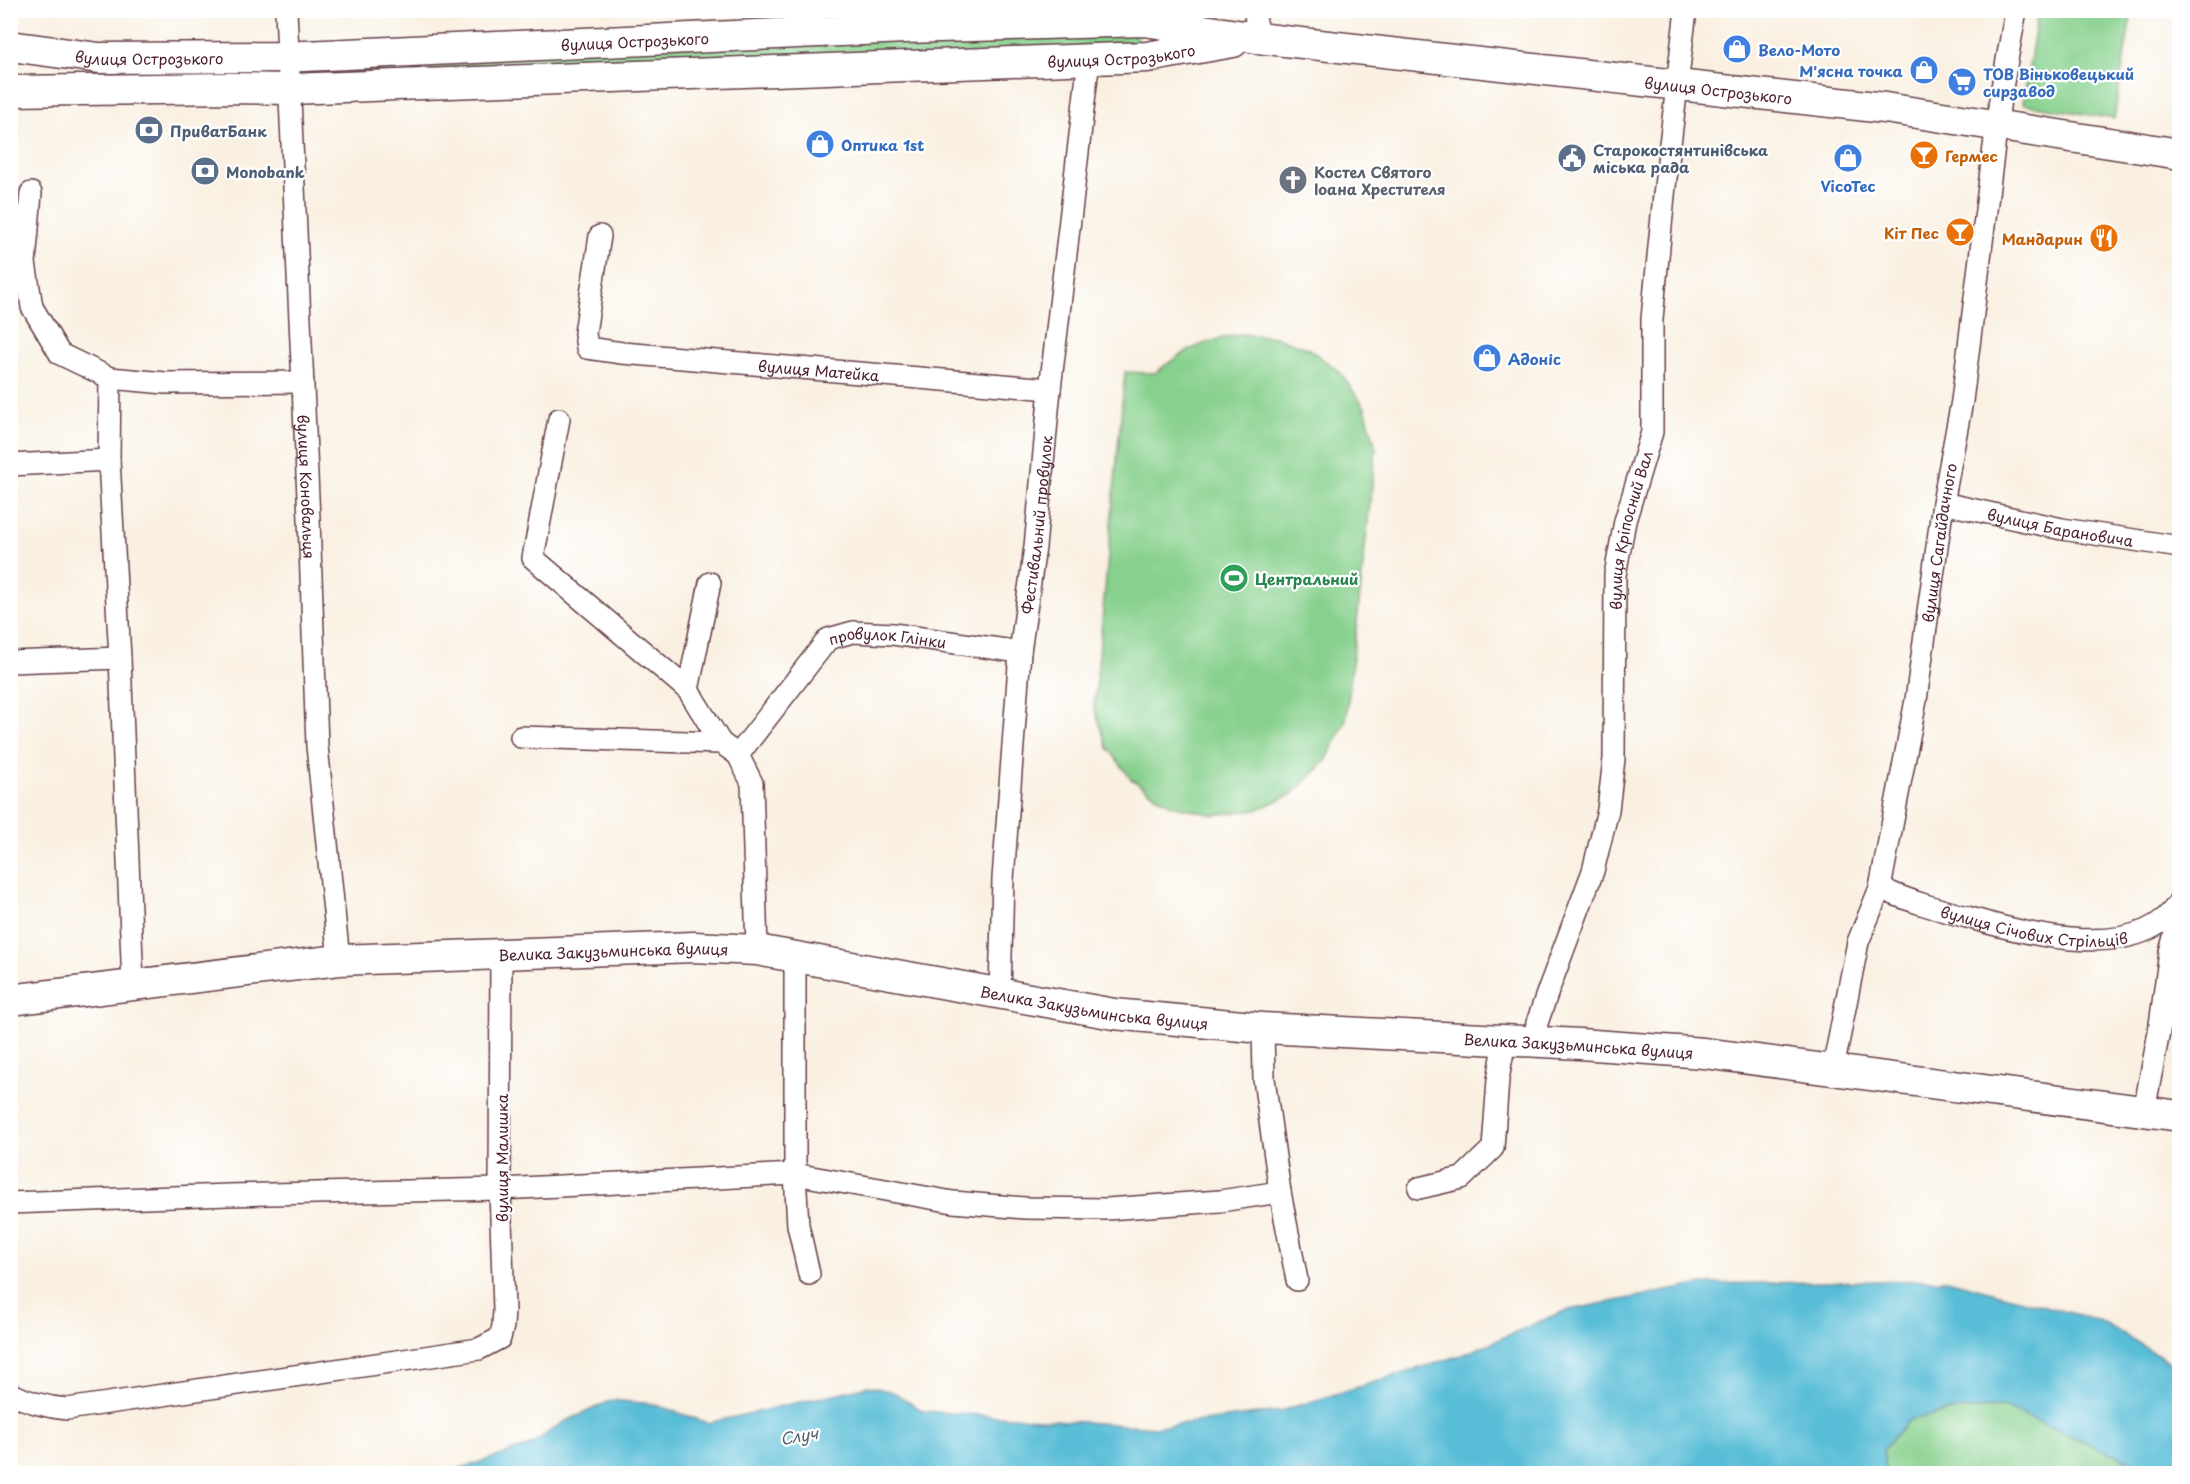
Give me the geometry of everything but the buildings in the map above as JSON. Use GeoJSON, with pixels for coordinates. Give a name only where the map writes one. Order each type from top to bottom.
{"type":"FeatureCollection","features":[{"type":"Feature","properties":{"kind":"main road","name":"вулиця Острозького"},"geometry":{"type":"LineString","coordinates":[[10,46],[99,58],[288,56],[904,19],[1256,24],[1569,74],[1885,108],[2180,154]]}},
{"type":"Feature","properties":{"kind":"main road"},"geometry":{"type":"LineString","coordinates":[[1144,21],[1151,28],[1155,38],[1153,48],[1147,57]]}},
{"type":"Feature","properties":{"kind":"main road","name":"вулиця Острозького"},"geometry":{"type":"LineString","coordinates":[[18,89],[290,89],[1147,57],[1256,24]]}},
{"type":"Feature","properties":{"kind":"main road"},"geometry":{"type":"LineString","coordinates":[[10,66],[99,58]]}},
{"type":"Feature","properties":{"kind":"main road","name":"Велика Закузьминська вулиця"},"geometry":{"type":"LineString","coordinates":[[10,1000],[339,960],[694,947],[757,950],[1114,1014],[1263,1028],[1704,1053],[2180,1116]]}},
{"type":"Feature","properties":{"kind":"street","name":"вулиця Коновальця"},"geometry":{"type":"LineString","coordinates":[[286,10],[317,746],[339,960]]}},
{"type":"Feature","properties":{"kind":"street","name":"вулиця Кріпосний Вал"},"geometry":{"type":"LineString","coordinates":[[1419,1188],[1462,1178],[1493,1148],[1498,1080],[1520,1041],[1537,1023],[1593,871],[1608,810],[1614,759],[1615,575],[1625,520],[1652,432],[1652,319],[1676,84],[1686,10]]}},
{"type":"Feature","properties":{"kind":"street","name":"вулиця Сагайдачного"},"geometry":{"type":"LineString","coordinates":[[1833,1069],[1858,942],[1880,888],[1916,700],[1943,503],[1962,401],[1997,124],[2016,10]]}},
{"type":"Feature","properties":{"kind":"street","name":"Фестивальний провулок"},"geometry":{"type":"LineString","coordinates":[[1000,993],[1003,879],[1020,652],[1035,547],[1050,389],[1089,59]]}},
{"type":"Feature","properties":{"kind":"street"},"geometry":{"type":"LineString","coordinates":[[31,193],[25,263],[32,307],[60,354],[110,378],[165,383],[303,382]]}},
{"type":"Feature","properties":{"kind":"street","name":"вулиця Матейка"},"geometry":{"type":"LineString","coordinates":[[600,236],[585,333],[587,348],[622,353],[1050,389]]}},
{"type":"Feature","properties":{"kind":"street"},"geometry":{"type":"LineString","coordinates":[[110,378],[109,460],[120,658],[133,986]]}},
{"type":"Feature","properties":{"kind":"street"},"geometry":{"type":"LineString","coordinates":[[559,419],[534,558],[688,690],[721,743],[738,755],[752,783],[757,950]]}},
{"type":"Feature","properties":{"kind":"street"},"geometry":{"type":"LineString","coordinates":[[10,465],[109,460]]}},
{"type":"Feature","properties":{"kind":"street","name":"вулиця Барановича"},"geometry":{"type":"LineString","coordinates":[[1943,503],[2062,529],[2180,547]]}},
{"type":"Feature","properties":{"kind":"street"},"geometry":{"type":"LineString","coordinates":[[688,690],[710,582]]}},
{"type":"Feature","properties":{"kind":"street","name":"провулок Глінки"},"geometry":{"type":"LineString","coordinates":[[738,755],[828,639],[853,632],[893,634],[1020,652]]}},
{"type":"Feature","properties":{"kind":"street"},"geometry":{"type":"LineString","coordinates":[[10,662],[120,658]]}},
{"type":"Feature","properties":{"kind":"street"},"geometry":{"type":"LineString","coordinates":[[520,738],[721,743]]}},
{"type":"Feature","properties":{"kind":"street","name":"вулиця Січових Стрільців"},"geometry":{"type":"LineString","coordinates":[[1880,888],[1905,900],[2010,930],[2078,940],[2130,936],[2153,926],[2173,912],[2180,900]]}},
{"type":"Feature","properties":{"kind":"street"},"geometry":{"type":"LineString","coordinates":[[2144,1111],[2159,1032],[2170,952],[2180,915]]}},
{"type":"Feature","properties":{"kind":"street","name":"вулиця Малишка"},"geometry":{"type":"LineString","coordinates":[[10,1393],[25,1401],[45,1407],[67,1409],[479,1349],[500,1338],[503,1326],[500,1189],[501,955]]}},
{"type":"Feature","properties":{"kind":"street"},"geometry":{"type":"LineString","coordinates":[[795,956],[795,1174],[798,1226],[809,1274]]}},
{"type":"Feature","properties":{"kind":"street"},"geometry":{"type":"LineString","coordinates":[[1263,1028],[1263,1078],[1280,1192],[1297,1280]]}},
{"type":"Feature","properties":{"kind":"street"},"geometry":{"type":"LineString","coordinates":[[10,1203],[500,1189],[795,1174],[952,1202],[1025,1208],[1107,1209],[1220,1201],[1280,1192]]}},
{"type":"Feature","properties":{"kind":"green space"},"geometry":{"type":"Polygon","coordinates":[[[2038,11],[2091,11],[2131,17],[2114,119],[2023,104],[2038,11]]]}},
{"type":"Feature","properties":{"kind":"green space"},"geometry":{"type":"Polygon","coordinates":[[[1137,25],[1138,48],[345,80],[345,61],[1137,25]]]}},
{"type":"Feature","properties":{"kind":"green space","name":"Центральний"},"geometry":{"type":"Polygon","coordinates":[[[1240,334],[1276,337],[1309,349],[1340,372],[1365,408],[1376,448],[1346,720],[1326,761],[1293,794],[1256,810],[1213,815],[1171,805],[1131,779],[1108,748],[1094,708],[1125,372],[1155,373],[1195,348],[1240,334]]]}},
{"type":"Feature","properties":{"kind":"green space"},"geometry":{"type":"Polygon","coordinates":[[[2004,1407],[2154,1473],[1885,1473],[1883,1449],[1909,1420],[1950,1411],[2004,1407]]]}},
{"type":"Feature","properties":{"kind":"water","name":"Случ"},"geometry":{"type":"Polygon","coordinates":[[[1947,1280],[2101,1321],[2179,1367],[2179,1473],[2154,1473],[2004,1407],[1950,1411],[1909,1420],[1883,1449],[1885,1474],[440,1473],[529,1446],[562,1423],[612,1400],[653,1404],[708,1423],[869,1386],[893,1392],[923,1411],[1156,1427],[1281,1411],[1465,1354],[1564,1311],[1703,1284],[1947,1280]]]}},
{"type":"Feature","properties":{"kind":"place","name":"Вело-Мото"},"geometry":{"type":"Point","coordinates":[1737,49]}},
{"type":"Feature","properties":{"kind":"place","name":"М'ясна точка"},"geometry":{"type":"Point","coordinates":[1924,70]}},
{"type":"Feature","properties":{"kind":"place","name":"ТОВ Віньковецький сирзавод"},"geometry":{"type":"Point","coordinates":[1962,82]}},
{"type":"Feature","properties":{"kind":"place","name":"ПриватБанк"},"geometry":{"type":"Point","coordinates":[149,130]}},
{"type":"Feature","properties":{"kind":"place","name":"Оптика 1st"},"geometry":{"type":"Point","coordinates":[820,144]}},
{"type":"Feature","properties":{"kind":"place","name":"Гермес"},"geometry":{"type":"Point","coordinates":[1924,155]}},
{"type":"Feature","properties":{"kind":"place","name":"Старокостянтинівська міська рада"},"geometry":{"type":"Point","coordinates":[1572,158]}},
{"type":"Feature","properties":{"kind":"place","name":"VicoTec"},"geometry":{"type":"Point","coordinates":[1848,158]}},
{"type":"Feature","properties":{"kind":"place","name":"Monobank"},"geometry":{"type":"Point","coordinates":[205,171]}},
{"type":"Feature","properties":{"kind":"place","name":"Костел Святого Іоана Хрестителя"},"geometry":{"type":"Point","coordinates":[1293,180]}},
{"type":"Feature","properties":{"kind":"place","name":"Кіт Пес"},"geometry":{"type":"Point","coordinates":[1960,232]}},
{"type":"Feature","properties":{"kind":"place","name":"Мандарин"},"geometry":{"type":"Point","coordinates":[2104,238]}},
{"type":"Feature","properties":{"kind":"place","name":"Адоніс"},"geometry":{"type":"Point","coordinates":[1487,358]}},
{"type":"Feature","properties":{"kind":"place","name":"Центральний"},"geometry":{"type":"Point","coordinates":[1234,578]}}]}
